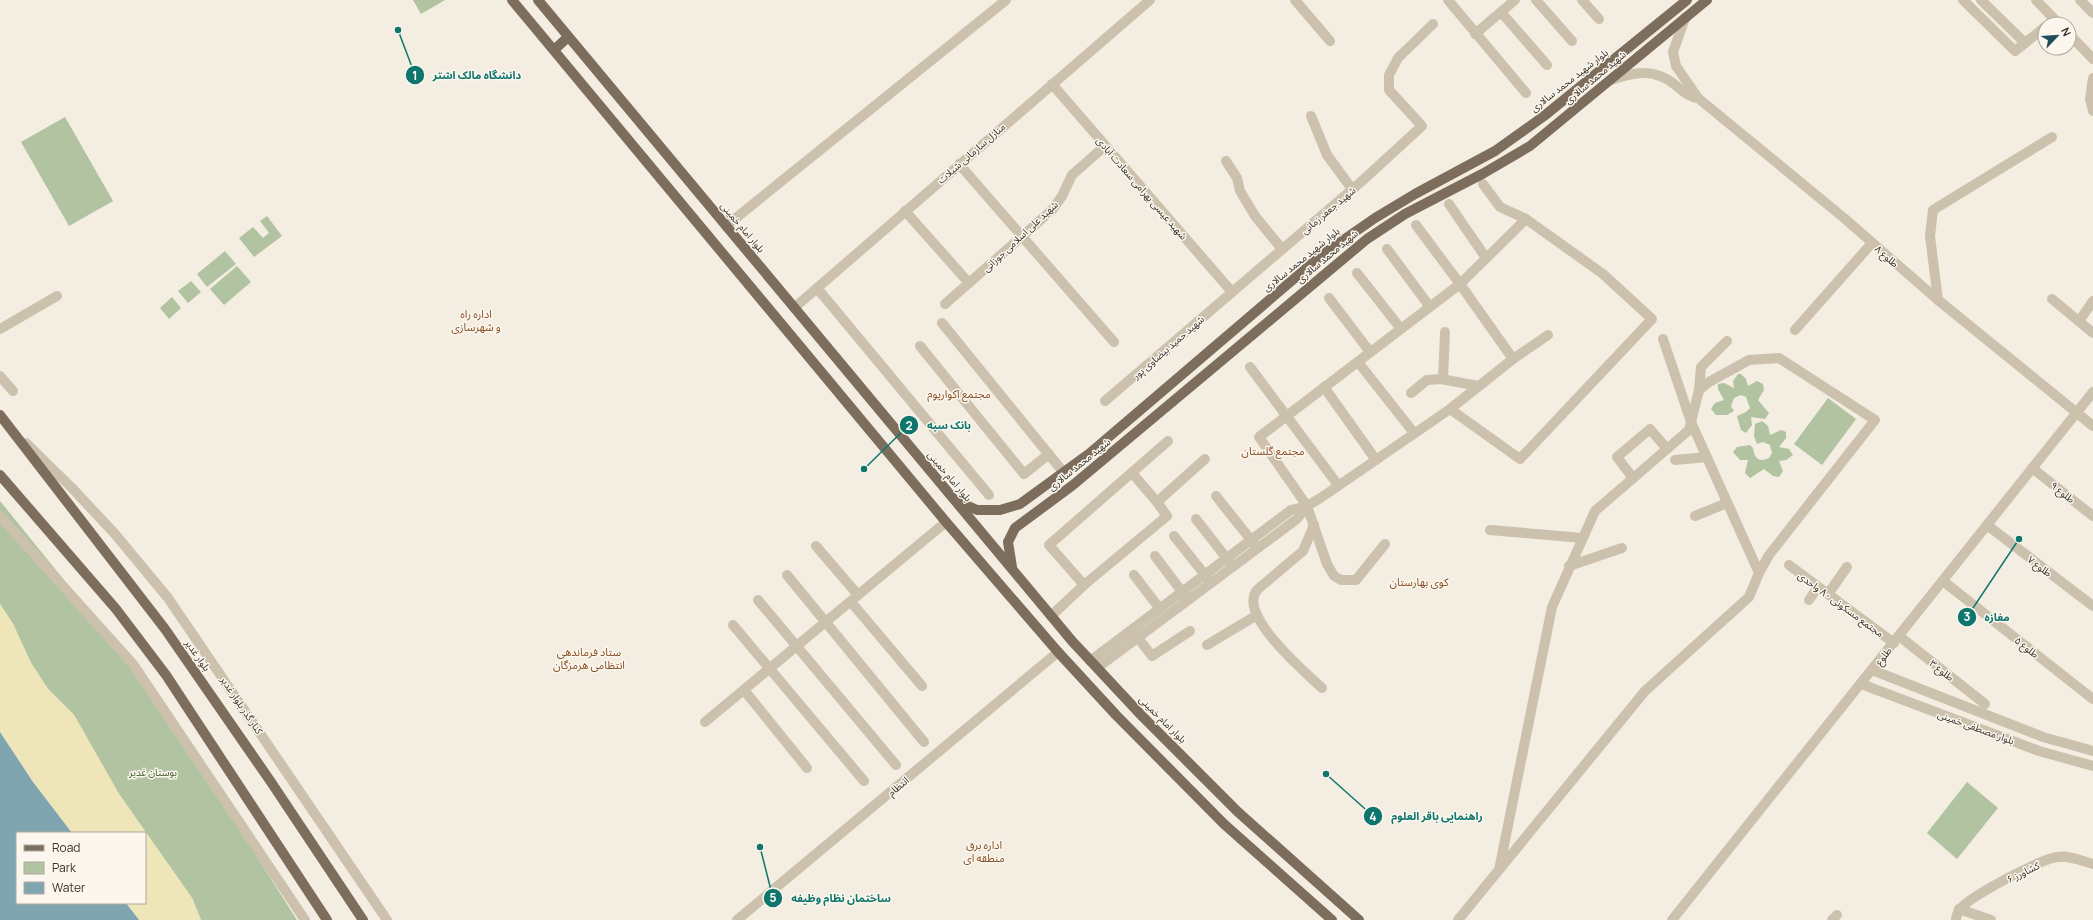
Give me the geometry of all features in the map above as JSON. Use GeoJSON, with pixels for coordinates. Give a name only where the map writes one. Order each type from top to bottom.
{"type":"FeatureCollection","features":[{"type":"Feature","properties":{"kind":"main road"},"geometry":{"type":"LineString","coordinates":[[512,0],[946,522],[1058,652],[1116,715],[1224,824],[1332,920]]}},
{"type":"Feature","properties":{"kind":"main road","name":"بلوار امام خمینی"},"geometry":{"type":"LineString","coordinates":[[538,0],[1013,571],[1094,665],[1238,812],[1359,920]]}},
{"type":"Feature","properties":{"kind":"main road","name":"بلوار شهید محمد سالاری"},"geometry":{"type":"LineString","coordinates":[[954,500],[967,507],[977,510],[1000,510],[1020,504],[1064,473],[1323,254],[1375,218],[1414,194],[1495,151],[1544,116],[1687,0]]}},
{"type":"Feature","properties":{"kind":"main road","name":"شهید محمد سالاری"},"geometry":{"type":"LineString","coordinates":[[1013,571],[1008,542],[1015,528],[1073,485],[1367,239],[1405,214],[1478,176],[1530,146],[1707,0]]}},
{"type":"Feature","properties":{"kind":"main road"},"geometry":{"type":"LineString","coordinates":[[554,50],[568,37]]}},
{"type":"Feature","properties":{"kind":"main road","name":"بلوار غدیر"},"geometry":{"type":"LineString","coordinates":[[0,415],[165,629],[271,782],[363,920]]}},
{"type":"Feature","properties":{"kind":"main road"},"geometry":{"type":"LineString","coordinates":[[1064,473],[1073,485]]}},
{"type":"Feature","properties":{"kind":"main road"},"geometry":{"type":"LineString","coordinates":[[0,475],[116,609],[157,662],[327,920]]}},
{"type":"Feature","properties":{"kind":"street"},"geometry":{"type":"LineString","coordinates":[[726,226],[1006,0]]}},
{"type":"Feature","properties":{"kind":"street","name":"منازل سازمانی شیلات"},"geometry":{"type":"LineString","coordinates":[[794,308],[1150,0]]}},
{"type":"Feature","properties":{"kind":"street"},"geometry":{"type":"LineString","coordinates":[[1295,0],[1330,41]]}},
{"type":"Feature","properties":{"kind":"street"},"geometry":{"type":"LineString","coordinates":[[1448,0],[1526,93]]}},
{"type":"Feature","properties":{"kind":"street"},"geometry":{"type":"LineString","coordinates":[[1475,34],[1515,0]]}},
{"type":"Feature","properties":{"kind":"street"},"geometry":{"type":"LineString","coordinates":[[1536,0],[1572,41]]}},
{"type":"Feature","properties":{"kind":"street"},"geometry":{"type":"LineString","coordinates":[[1582,0],[1599,19]]}},
{"type":"Feature","properties":{"kind":"street"},"geometry":{"type":"LineString","coordinates":[[1963,0],[2015,50],[2037,33]]}},
{"type":"Feature","properties":{"kind":"street"},"geometry":{"type":"LineString","coordinates":[[1981,0],[2025,43]]}},
{"type":"Feature","properties":{"kind":"street"},"geometry":{"type":"LineString","coordinates":[[2036,0],[2049,16]]}},
{"type":"Feature","properties":{"kind":"street"},"geometry":{"type":"LineString","coordinates":[[2080,0],[2093,13]]}},
{"type":"Feature","properties":{"kind":"street"},"geometry":{"type":"LineString","coordinates":[[1983,20],[1992,10]]}},
{"type":"Feature","properties":{"kind":"street"},"geometry":{"type":"LineString","coordinates":[[1501,12],[1547,65]]}},
{"type":"Feature","properties":{"kind":"street","name":"طلوع ۸"},"geometry":{"type":"LineString","coordinates":[[1685,18],[1677,36],[1673,52],[1676,66],[1698,98],[1872,242],[1938,300],[2093,426]]}},
{"type":"Feature","properties":{"kind":"street","name":"شهید جعفر زمانی"},"geometry":{"type":"LineString","coordinates":[[1232,292],[1352,189],[1422,126],[1389,90],[1389,75],[1398,58],[1433,24]]}},
{"type":"Feature","properties":{"kind":"street"},"geometry":{"type":"LineString","coordinates":[[2077,42],[2093,59]]}},
{"type":"Feature","properties":{"kind":"street","name":"طلوع ۸"},"geometry":{"type":"LineString","coordinates":[[1610,80],[1625,75],[1656,73],[1663,76],[1690,97],[1698,98]]}},
{"type":"Feature","properties":{"kind":"street"},"geometry":{"type":"LineString","coordinates":[[2093,78],[2090,99],[2093,111]]}},
{"type":"Feature","properties":{"kind":"street","name":"شهید عیسی بهرامی سعادت آبادی"},"geometry":{"type":"LineString","coordinates":[[1052,84],[1232,292]]}},
{"type":"Feature","properties":{"kind":"street"},"geometry":{"type":"LineString","coordinates":[[1311,116],[1327,155],[1352,189]]}},
{"type":"Feature","properties":{"kind":"street"},"geometry":{"type":"LineString","coordinates":[[1938,300],[1930,236],[1933,210],[2052,137]]}},
{"type":"Feature","properties":{"kind":"street","name":"شهید علی اسلامی جوزانی"},"geometry":{"type":"LineString","coordinates":[[945,304],[1058,203],[1076,172],[1105,146]]}},
{"type":"Feature","properties":{"kind":"street"},"geometry":{"type":"LineString","coordinates":[[1226,162],[1237,178],[1240,191],[1255,216],[1282,249]]}},
{"type":"Feature","properties":{"kind":"street"},"geometry":{"type":"LineString","coordinates":[[959,164],[1114,342]]}},
{"type":"Feature","properties":{"kind":"street"},"geometry":{"type":"LineString","coordinates":[[1450,409],[1520,459],[1652,319],[1603,274],[1526,220],[1500,207],[1483,184]]}},
{"type":"Feature","properties":{"kind":"street"},"geometry":{"type":"LineString","coordinates":[[1448,204],[1486,258]]}},
{"type":"Feature","properties":{"kind":"street"},"geometry":{"type":"LineString","coordinates":[[905,211],[969,283]]}},
{"type":"Feature","properties":{"kind":"street"},"geometry":{"type":"LineString","coordinates":[[1386,544],[1356,580],[1341,580],[1334,576],[1327,564],[1307,506],[1259,437],[1460,284],[1526,220]]}},
{"type":"Feature","properties":{"kind":"street"},"geometry":{"type":"LineString","coordinates":[[1416,225],[1513,359]]}},
{"type":"Feature","properties":{"kind":"street"},"geometry":{"type":"LineString","coordinates":[[1795,330],[1872,242]]}},
{"type":"Feature","properties":{"kind":"street"},"geometry":{"type":"LineString","coordinates":[[1387,249],[1430,307]]}},
{"type":"Feature","properties":{"kind":"street"},"geometry":{"type":"LineString","coordinates":[[1357,273],[1401,329]]}},
{"type":"Feature","properties":{"kind":"street"},"geometry":{"type":"LineString","coordinates":[[817,288],[989,495]]}},
{"type":"Feature","properties":{"kind":"street","name":"شهید حمید بیضاوی پور"},"geometry":{"type":"LineString","coordinates":[[1105,401],[1232,292]]}},
{"type":"Feature","properties":{"kind":"street"},"geometry":{"type":"LineString","coordinates":[[0,329],[57,296]]}},
{"type":"Feature","properties":{"kind":"street"},"geometry":{"type":"LineString","coordinates":[[1329,298],[1370,352]]}},
{"type":"Feature","properties":{"kind":"street"},"geometry":{"type":"LineString","coordinates":[[2052,299],[2093,332]]}},
{"type":"Feature","properties":{"kind":"street"},"geometry":{"type":"LineString","coordinates":[[2079,321],[2093,302]]}},
{"type":"Feature","properties":{"kind":"street"},"geometry":{"type":"LineString","coordinates":[[942,323],[1064,473]]}},
{"type":"Feature","properties":{"kind":"street"},"geometry":{"type":"LineString","coordinates":[[1443,379],[1445,332]]}},
{"type":"Feature","properties":{"kind":"street"},"geometry":{"type":"LineString","coordinates":[[1094,665],[1139,639],[1186,596],[1254,544],[1297,519],[1307,506],[1450,409],[1513,359],[1548,335]]}},
{"type":"Feature","properties":{"kind":"street"},"geometry":{"type":"LineString","coordinates":[[1663,339],[1691,422],[1759,573]]}},
{"type":"Feature","properties":{"kind":"street"},"geometry":{"type":"LineString","coordinates":[[1499,870],[1552,607],[1569,566],[1595,511],[1689,430],[1699,390],[1701,367],[1728,341]]}},
{"type":"Feature","properties":{"kind":"street"},"geometry":{"type":"LineString","coordinates":[[920,346],[1024,474],[1049,454]]}},
{"type":"Feature","properties":{"kind":"street"},"geometry":{"type":"LineString","coordinates":[[1458,920],[1645,691],[1749,597],[1759,573],[1769,555],[1875,420],[1779,358],[1749,360],[1709,382],[1699,390]]}},
{"type":"Feature","properties":{"kind":"street"},"geometry":{"type":"LineString","coordinates":[[1358,362],[1414,433]]}},
{"type":"Feature","properties":{"kind":"street"},"geometry":{"type":"LineString","coordinates":[[1250,367],[1288,415],[1338,485]]}},
{"type":"Feature","properties":{"kind":"street"},"geometry":{"type":"LineString","coordinates":[[0,376],[12,391]]}},
{"type":"Feature","properties":{"kind":"street"},"geometry":{"type":"LineString","coordinates":[[1411,393],[1427,380],[1443,379],[1478,386]]}},
{"type":"Feature","properties":{"kind":"street"},"geometry":{"type":"LineString","coordinates":[[1324,387],[1376,460]]}},
{"type":"Feature","properties":{"kind":"street","name":"طلوع"},"geometry":{"type":"LineString","coordinates":[[1672,920],[2093,392]]}},
{"type":"Feature","properties":{"kind":"street"},"geometry":{"type":"LineString","coordinates":[[1633,478],[1617,457],[1650,429],[1667,449]]}},
{"type":"Feature","properties":{"kind":"street","name":"کنار گذر بلوار غدیر"},"geometry":{"type":"LineString","coordinates":[[15,433],[72,488],[115,534],[168,598],[387,920]]}},
{"type":"Feature","properties":{"kind":"street"},"geometry":{"type":"LineString","coordinates":[[1084,585],[1050,545],[1168,441]]}},
{"type":"Feature","properties":{"kind":"street"},"geometry":{"type":"LineString","coordinates":[[1675,460],[1707,457]]}},
{"type":"Feature","properties":{"kind":"street"},"geometry":{"type":"LineString","coordinates":[[1157,502],[1205,459]]}},
{"type":"Feature","properties":{"kind":"street","name":"طلوع ۹"},"geometry":{"type":"LineString","coordinates":[[2032,468],[2093,516]]}},
{"type":"Feature","properties":{"kind":"street"},"geometry":{"type":"LineString","coordinates":[[1051,616],[1084,585],[1167,516],[1132,473]]}},
{"type":"Feature","properties":{"kind":"street"},"geometry":{"type":"LineString","coordinates":[[1216,496],[1254,544]]}},
{"type":"Feature","properties":{"kind":"street"},"geometry":{"type":"LineString","coordinates":[[1694,516],[1727,503]]}},
{"type":"Feature","properties":{"kind":"street"},"geometry":{"type":"LineString","coordinates":[[0,516],[133,664],[305,920]]}},
{"type":"Feature","properties":{"kind":"street"},"geometry":{"type":"LineString","coordinates":[[1196,519],[1230,563]]}},
{"type":"Feature","properties":{"kind":"street"},"geometry":{"type":"LineString","coordinates":[[705,722],[946,522]]}},
{"type":"Feature","properties":{"kind":"street"},"geometry":{"type":"LineString","coordinates":[[1314,525],[1302,551],[1255,593],[1252,604],[1269,634],[1284,652],[1322,688]]}},
{"type":"Feature","properties":{"kind":"street","name":"طلوع ۷"},"geometry":{"type":"LineString","coordinates":[[1987,525],[2093,606]]}},
{"type":"Feature","properties":{"kind":"street"},"geometry":{"type":"LineString","coordinates":[[1490,530],[1582,538]]}},
{"type":"Feature","properties":{"kind":"street"},"geometry":{"type":"LineString","coordinates":[[1174,536],[1209,579]]}},
{"type":"Feature","properties":{"kind":"street"},"geometry":{"type":"LineString","coordinates":[[816,546],[922,686]]}},
{"type":"Feature","properties":{"kind":"street"},"geometry":{"type":"LineString","coordinates":[[1569,566],[1622,548]]}},
{"type":"Feature","properties":{"kind":"street"},"geometry":{"type":"LineString","coordinates":[[1155,556],[1186,596]]}},
{"type":"Feature","properties":{"kind":"street","name":"مجتمع مسکونی ۸۰ واحدی"},"geometry":{"type":"LineString","coordinates":[[1789,565],[1828,594],[1896,639]]}},
{"type":"Feature","properties":{"kind":"street"},"geometry":{"type":"LineString","coordinates":[[1828,594],[1847,567]]}},
{"type":"Feature","properties":{"kind":"street"},"geometry":{"type":"LineString","coordinates":[[787,575],[924,742]]}},
{"type":"Feature","properties":{"kind":"street"},"geometry":{"type":"LineString","coordinates":[[1134,575],[1160,610]]}},
{"type":"Feature","properties":{"kind":"street","name":"طلوع ۵"},"geometry":{"type":"LineString","coordinates":[[1943,580],[2093,699]]}},
{"type":"Feature","properties":{"kind":"street"},"geometry":{"type":"LineString","coordinates":[[1809,600],[1818,587]]}},
{"type":"Feature","properties":{"kind":"street"},"geometry":{"type":"LineString","coordinates":[[1094,665],[1133,630],[1160,610],[1186,596]]}},
{"type":"Feature","properties":{"kind":"street"},"geometry":{"type":"LineString","coordinates":[[758,600],[896,765]]}},
{"type":"Feature","properties":{"kind":"street"},"geometry":{"type":"LineString","coordinates":[[1207,645],[1257,615]]}},
{"type":"Feature","properties":{"kind":"street"},"geometry":{"type":"LineString","coordinates":[[733,625],[864,781]]}},
{"type":"Feature","properties":{"kind":"street"},"geometry":{"type":"LineString","coordinates":[[1133,630],[1152,656],[1190,631]]}},
{"type":"Feature","properties":{"kind":"street","name":"طلوع ۳"},"geometry":{"type":"LineString","coordinates":[[1896,639],[1985,704]]}},
{"type":"Feature","properties":{"kind":"street","name":"انتظام"},"geometry":{"type":"LineString","coordinates":[[737,920],[1058,652]]}},
{"type":"Feature","properties":{"kind":"street","name":"بلوار مصطفی خمینی"},"geometry":{"type":"LineString","coordinates":[[1872,670],[2043,737],[2093,751]]}},
{"type":"Feature","properties":{"kind":"street","name":"بلوار مصطفی خمینی"},"geometry":{"type":"LineString","coordinates":[[1861,684],[2039,751],[2093,766]]}},
{"type":"Feature","properties":{"kind":"street"},"geometry":{"type":"LineString","coordinates":[[744,690],[807,768]]}},
{"type":"Feature","properties":{"kind":"street"},"geometry":{"type":"LineString","coordinates":[[1947,716],[1953,702]]}},
{"type":"Feature","properties":{"kind":"street","name":"کشاورز ۶"},"geometry":{"type":"LineString","coordinates":[[1959,909],[1978,896],[2021,872],[2047,860],[2064,857],[2093,864]]}},
{"type":"Feature","properties":{"kind":"street"},"geometry":{"type":"LineString","coordinates":[[1956,920],[1959,909],[1991,920]]}},
{"type":"Feature","properties":{"kind":"green space"},"geometry":{"type":"Polygon","coordinates":[[[413,0],[445,0],[421,14],[413,0]]]}},
{"type":"Feature","properties":{"kind":"green space"},"geometry":{"type":"Polygon","coordinates":[[[65,117],[113,201],[69,226],[21,142],[65,117]]]}},
{"type":"Feature","properties":{"kind":"green space"},"geometry":{"type":"Polygon","coordinates":[[[267,216],[282,236],[254,257],[239,238],[253,227],[263,238],[269,233],[260,221],[267,216]]]}},
{"type":"Feature","properties":{"kind":"green space"},"geometry":{"type":"Polygon","coordinates":[[[225,251],[236,264],[207,287],[197,274],[225,251]]]}},
{"type":"Feature","properties":{"kind":"green space"},"geometry":{"type":"Polygon","coordinates":[[[237,266],[251,282],[224,305],[210,289],[237,266]]]}},
{"type":"Feature","properties":{"kind":"green space"},"geometry":{"type":"Polygon","coordinates":[[[191,281],[201,292],[188,303],[178,291],[191,281]]]}},
{"type":"Feature","properties":{"kind":"green space"},"geometry":{"type":"Polygon","coordinates":[[[172,297],[181,308],[169,319],[160,308],[172,297]]]}},
{"type":"Feature","properties":{"kind":"green space"},"geometry":{"type":"Polygon","coordinates":[[[1738,374],[1741,374],[1746,379],[1748,386],[1757,381],[1763,384],[1764,390],[1758,400],[1769,413],[1765,419],[1751,417],[1752,425],[1746,433],[1741,430],[1737,416],[1746,412],[1750,408],[1746,397],[1741,395],[1734,398],[1731,406],[1734,411],[1727,415],[1716,415],[1711,409],[1715,403],[1724,400],[1718,389],[1718,384],[1724,383],[1734,388],[1733,381],[1738,374]]]}},
{"type":"Feature","properties":{"kind":"green space"},"geometry":{"type":"Polygon","coordinates":[[[1828,398],[1856,419],[1822,465],[1794,444],[1828,398]]]}},
{"type":"Feature","properties":{"kind":"green space"},"geometry":{"type":"Polygon","coordinates":[[[1762,421],[1768,426],[1770,435],[1781,430],[1786,432],[1786,438],[1779,447],[1789,449],[1793,455],[1786,460],[1779,461],[1783,471],[1779,477],[1773,476],[1764,469],[1750,478],[1745,473],[1748,460],[1740,460],[1733,452],[1737,447],[1750,445],[1758,459],[1762,460],[1769,458],[1772,453],[1770,445],[1763,442],[1757,444],[1754,436],[1755,424],[1762,421]]]}},
{"type":"Feature","properties":{"kind":"green space","name":"بوستان غدیر"},"geometry":{"type":"Polygon","coordinates":[[[0,501],[124,654],[297,920],[201,920],[192,898],[119,794],[74,715],[48,689],[31,663],[13,624],[0,604],[0,501]]]}},
{"type":"Feature","properties":{"kind":"green space"},"geometry":{"type":"Polygon","coordinates":[[[1967,782],[1998,808],[1957,859],[1927,833],[1967,782]]]}},
{"type":"Feature","properties":{"kind":"sand"},"geometry":{"type":"Polygon","coordinates":[[[0,604],[13,624],[31,663],[48,689],[74,715],[119,794],[146,832],[71,832],[33,782],[0,732],[0,604]]]}},
{"type":"Feature","properties":{"kind":"sand"},"geometry":{"type":"Polygon","coordinates":[[[146,832],[192,898],[201,920],[139,920],[127,904],[146,904],[146,832]]]}},
{"type":"Feature","properties":{"kind":"water"},"geometry":{"type":"Polygon","coordinates":[[[0,732],[33,782],[71,832],[16,832],[16,904],[127,904],[139,920],[0,920],[0,732]]]}},
{"type":"Feature","properties":{"kind":"place","name":"دانشگاه مالک اشتر"},"geometry":{"type":"Point","coordinates":[398,30]}},
{"type":"Feature","properties":{"kind":"place","name":"بانک سپه"},"geometry":{"type":"Point","coordinates":[864,469]}},
{"type":"Feature","properties":{"kind":"place","name":"مغازه"},"geometry":{"type":"Point","coordinates":[2019,539]}},
{"type":"Feature","properties":{"kind":"place","name":"راهنمایی باقر العلوم"},"geometry":{"type":"Point","coordinates":[1326,774]}},
{"type":"Feature","properties":{"kind":"place","name":"ساختمان نظام وظیفه"},"geometry":{"type":"Point","coordinates":[760,847]}},
{"type":"Feature","properties":{"kind":"district","name":"اداره راه و شهرسازی"},"geometry":{"type":"Point","coordinates":[476,320]}},
{"type":"Feature","properties":{"kind":"district","name":"مجتمع آکواریوم"},"geometry":{"type":"Point","coordinates":[959,394]}},
{"type":"Feature","properties":{"kind":"district","name":"مجتمع گلستان"},"geometry":{"type":"Point","coordinates":[1273,451]}},
{"type":"Feature","properties":{"kind":"district","name":"کوی بهارستان"},"geometry":{"type":"Point","coordinates":[1419,582]}},
{"type":"Feature","properties":{"kind":"district","name":"ستاد فرماندهی انتظامی هرمزگان"},"geometry":{"type":"Point","coordinates":[589,658]}},
{"type":"Feature","properties":{"kind":"district","name":"اداره برق منطقه ای"},"geometry":{"type":"Point","coordinates":[984,851]}}]}
